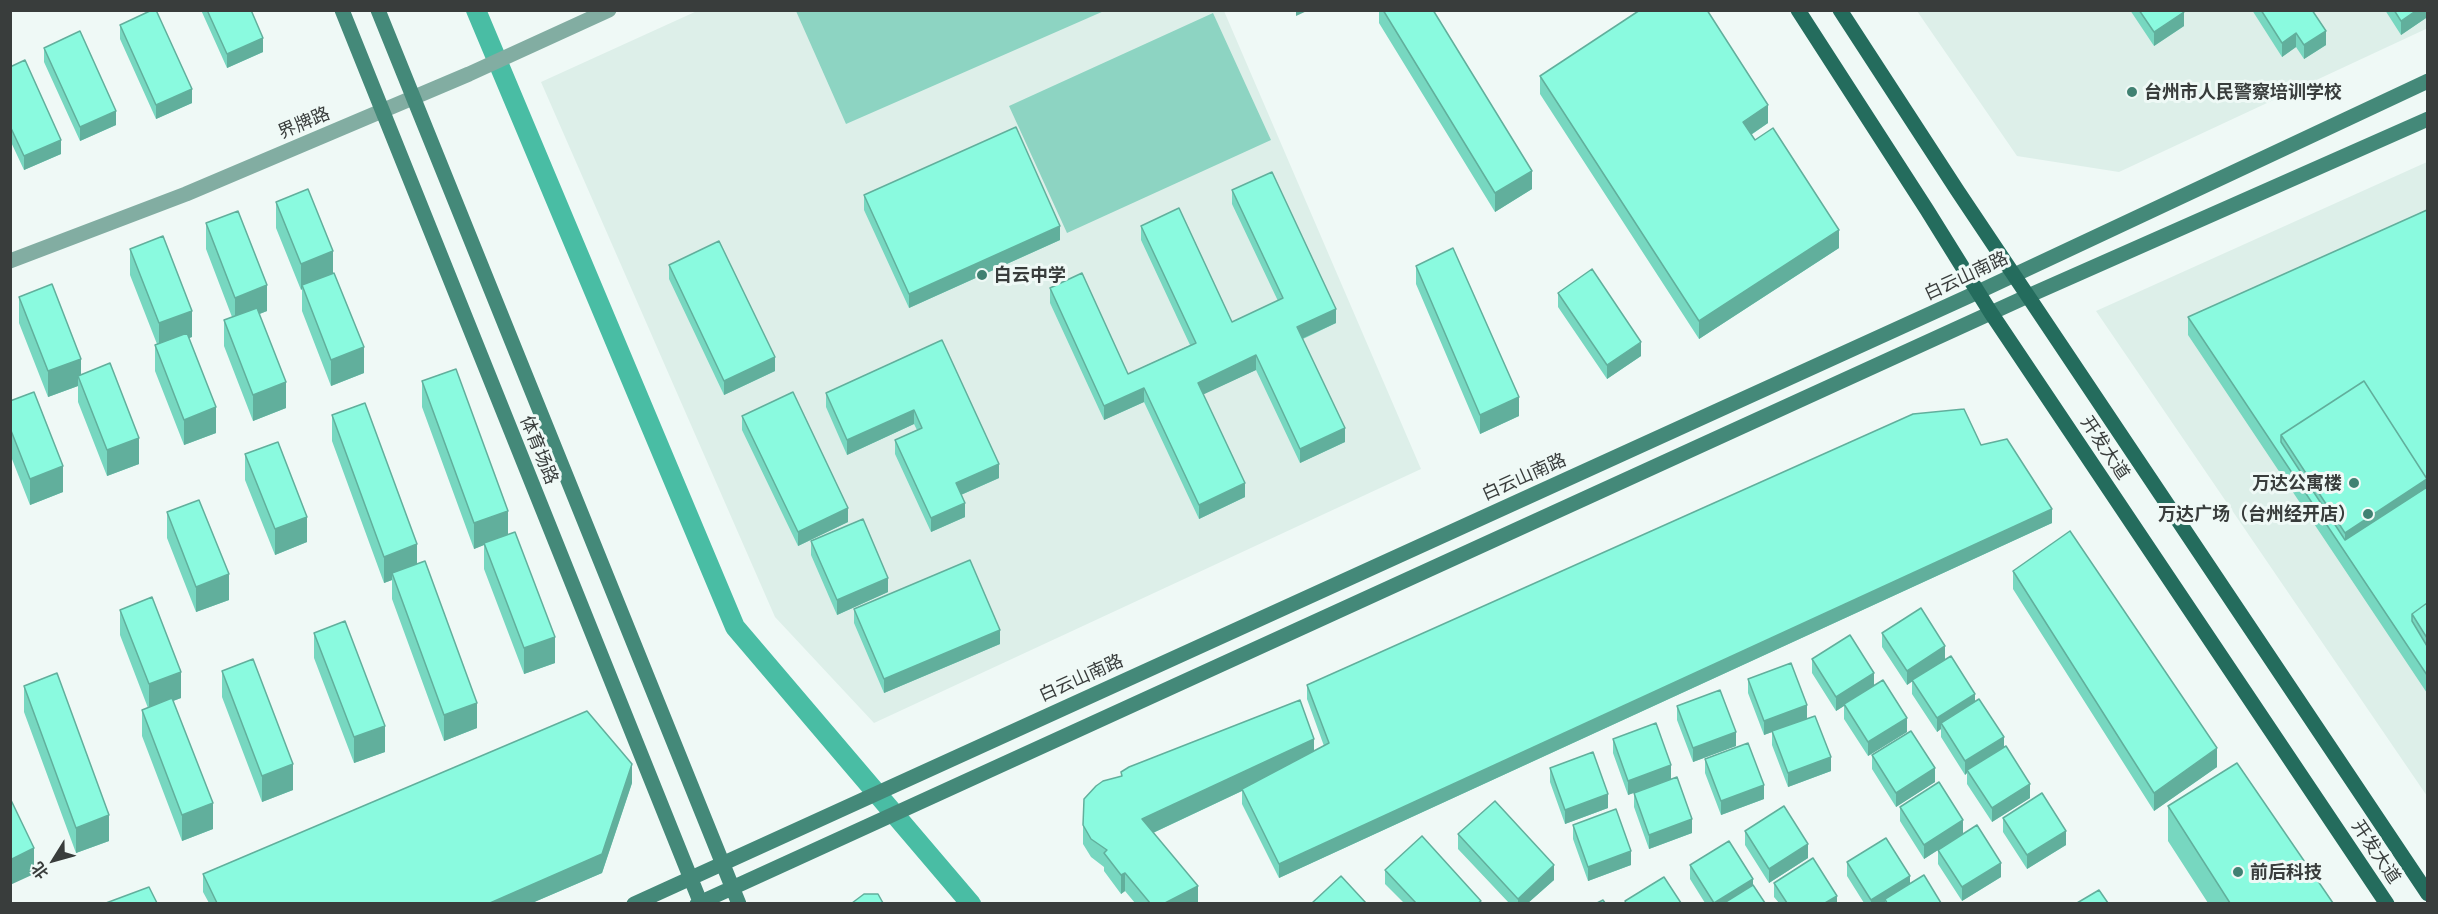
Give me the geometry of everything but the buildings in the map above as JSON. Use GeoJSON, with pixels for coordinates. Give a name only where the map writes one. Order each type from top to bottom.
{"type":"FeatureCollection","features":[{"type":"Feature","properties":{"kind":"main road","name":"体育场路"},"geometry":{"type":"LineString","coordinates":[[342,10],[699,903]]}},
{"type":"Feature","properties":{"kind":"main road","name":"体育场路"},"geometry":{"type":"LineString","coordinates":[[378,10],[739,903]]}},
{"type":"Feature","properties":{"kind":"main road","name":"开发大道"},"geometry":{"type":"LineString","coordinates":[[1798,10],[1991,313],[2387,903]]}},
{"type":"Feature","properties":{"kind":"main road","name":"开发大道"},"geometry":{"type":"LineString","coordinates":[[1840,10],[2427,894]]}},
{"type":"Feature","properties":{"kind":"main road","name":"白云山南路"},"geometry":{"type":"LineString","coordinates":[[634,903],[1978,292],[2427,81]]}},
{"type":"Feature","properties":{"kind":"main road"},"geometry":{"type":"LineString","coordinates":[[699,903],[2028,296],[2427,119]]}},
{"type":"Feature","properties":{"kind":"street","name":"界牌路"},"geometry":{"type":"LineString","coordinates":[[10,261],[186,194],[412,98],[609,10]]}},
{"type":"Feature","properties":{"kind":"shaded area","name":"台州市人民警察培训学校"},"geometry":{"type":"Polygon","coordinates":[[[2427,10],[2428,28],[2119,172],[2017,156],[1917,11],[2427,10]]]}},
{"type":"Feature","properties":{"kind":"shaded area","name":"白云中学"},"geometry":{"type":"Polygon","coordinates":[[[697,11],[1224,11],[1421,469],[874,723],[775,617],[541,82],[697,11]]]}},
{"type":"Feature","properties":{"kind":"shaded area"},"geometry":{"type":"Polygon","coordinates":[[[2427,162],[2427,796],[2096,311],[2427,162]]]}},
{"type":"Feature","properties":{"kind":"green space"},"geometry":{"type":"Polygon","coordinates":[[[796,11],[1104,11],[846,124],[796,11]]]}},
{"type":"Feature","properties":{"kind":"green space"},"geometry":{"type":"Polygon","coordinates":[[[1213,13],[1271,140],[1067,233],[1009,106],[1213,13]]]}},
{"type":"Feature","properties":{"kind":"waterway"},"geometry":{"type":"LineString","coordinates":[[476,10],[735,627],[971,904]]}},
{"type":"Feature","properties":{"kind":"place","name":"台州市人民警察培训学校"},"geometry":{"type":"Point","coordinates":[2132,92]}},
{"type":"Feature","properties":{"kind":"place","name":"白云中学"},"geometry":{"type":"Point","coordinates":[982,275]}},
{"type":"Feature","properties":{"kind":"place","name":"万达公寓楼"},"geometry":{"type":"Point","coordinates":[2354,483]}},
{"type":"Feature","properties":{"kind":"place","name":"万达广场（台州经开店）"},"geometry":{"type":"Point","coordinates":[2368,514]}},
{"type":"Feature","properties":{"kind":"place","name":"前后科技"},"geometry":{"type":"Point","coordinates":[2238,872]}}]}
